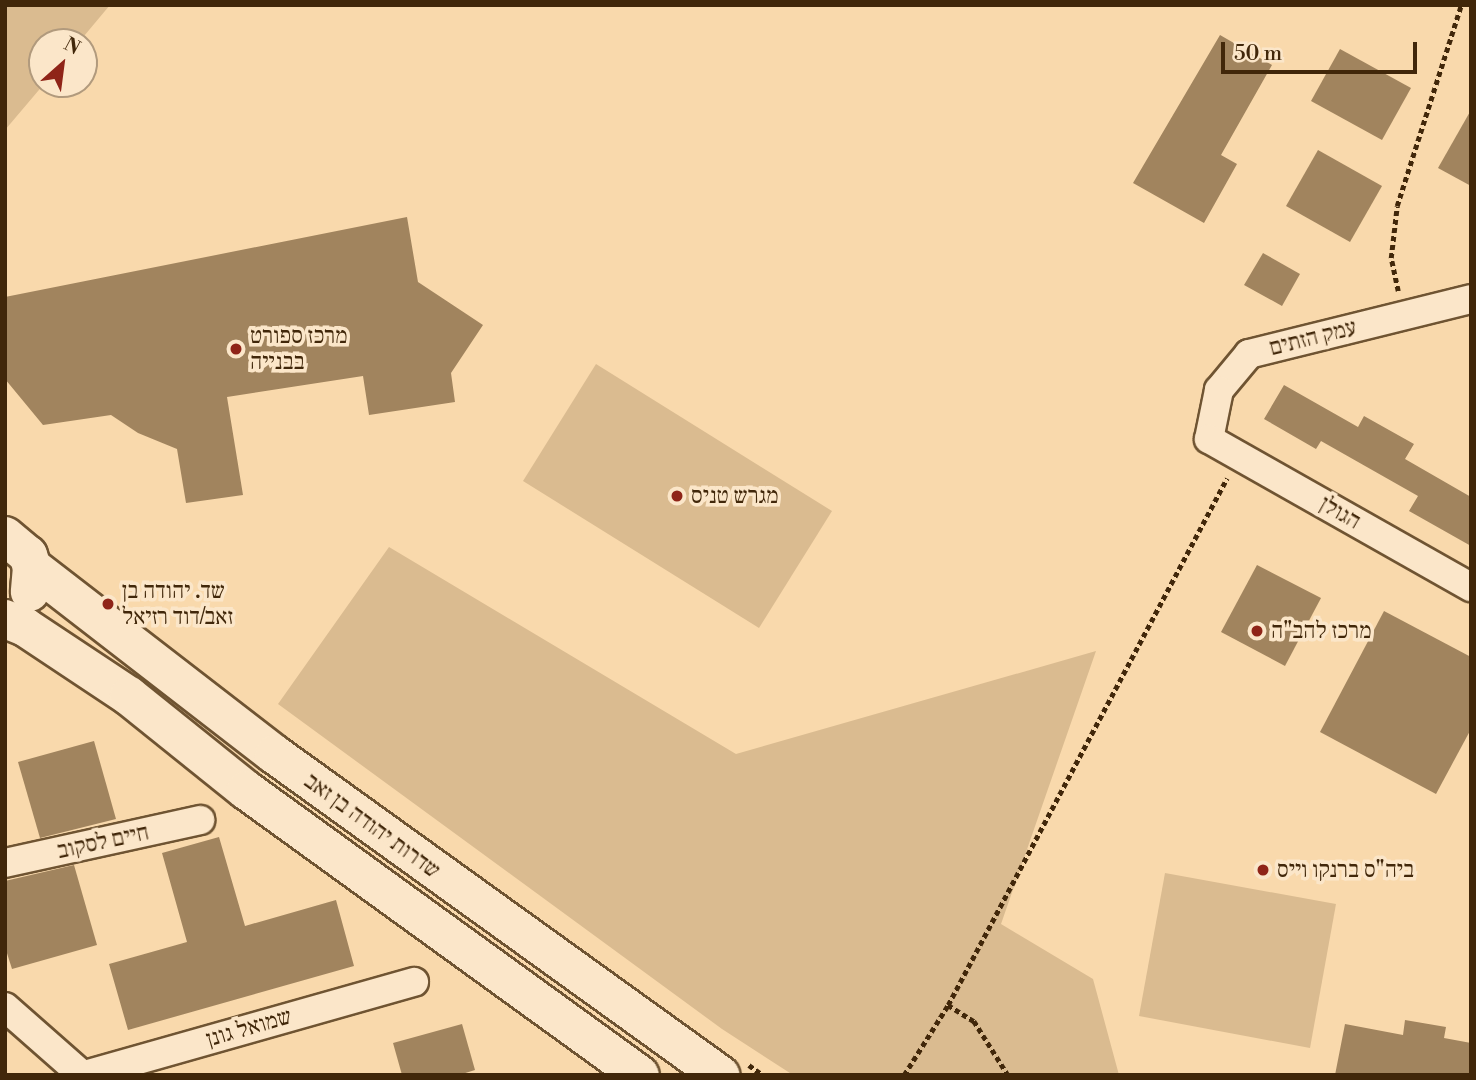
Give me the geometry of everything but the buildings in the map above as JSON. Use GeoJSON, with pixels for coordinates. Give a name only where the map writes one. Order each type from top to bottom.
{"type":"FeatureCollection","features":[{"type":"Feature","properties":{"kind":"main road","name":"שדרות יהודה בן זאב"},"geometry":{"type":"LineString","coordinates":[[5,536],[22,547],[33,567],[274,754],[720,1075]]}},
{"type":"Feature","properties":{"kind":"main road"},"geometry":{"type":"LineString","coordinates":[[5,616],[22,604],[30,593],[33,567]]}},
{"type":"Feature","properties":{"kind":"main road","name":"שדרות יהודה בן זאב"},"geometry":{"type":"LineString","coordinates":[[5,616],[25,626],[129,696],[246,790],[640,1075]]}},
{"type":"Feature","properties":{"kind":"street","name":"עמק הזתים"},"geometry":{"type":"LineString","coordinates":[[1209,439],[1219,390],[1249,354],[1471,299]]}},
{"type":"Feature","properties":{"kind":"street","name":"הגולן"},"geometry":{"type":"LineString","coordinates":[[1209,439],[1471,587]]}},
{"type":"Feature","properties":{"kind":"street","name":"חיים לסקוב"},"geometry":{"type":"LineString","coordinates":[[5,863],[200,820]]}},
{"type":"Feature","properties":{"kind":"street","name":"שמואל גונן"},"geometry":{"type":"LineString","coordinates":[[83,1075],[414,982]]}},
{"type":"Feature","properties":{"kind":"street"},"geometry":{"type":"LineString","coordinates":[[5,1007],[83,1075]]}},
{"type":"Feature","properties":{"kind":"path"},"geometry":{"type":"LineString","coordinates":[[1404,316],[1391,258],[1397,206],[1461,5]]}},
{"type":"Feature","properties":{"kind":"path"},"geometry":{"type":"LineString","coordinates":[[904,1075],[948,1004],[1239,455]]}},
{"type":"Feature","properties":{"kind":"path"},"geometry":{"type":"LineString","coordinates":[[948,1004],[974,1021],[1008,1075]]}},
{"type":"Feature","properties":{"kind":"shaded area"},"geometry":{"type":"Polygon","coordinates":[[[5,5],[110,5],[91,28],[28,28],[28,98],[32,98],[5,130],[5,5]]]}},
{"type":"Feature","properties":{"kind":"shaded area","name":"מגרש טניס"},"geometry":{"type":"Polygon","coordinates":[[[596,364],[832,511],[759,628],[523,481],[596,364]]]}},
{"type":"Feature","properties":{"kind":"shaded area"},"geometry":{"type":"Polygon","coordinates":[[[389,547],[736,754],[1096,651],[1001,924],[1093,979],[1119,1075],[793,1075],[722,1029],[278,704],[389,547]]]}},
{"type":"Feature","properties":{"kind":"shaded area"},"geometry":{"type":"Polygon","coordinates":[[[1165,873],[1336,904],[1310,1048],[1139,1016],[1165,873]]]}},
{"type":"Feature","properties":{"kind":"place","name":"מרכז ספורט בבנייה"},"geometry":{"type":"Point","coordinates":[236,349]}},
{"type":"Feature","properties":{"kind":"place","name":"מגרש טניס"},"geometry":{"type":"Point","coordinates":[677,496]}},
{"type":"Feature","properties":{"kind":"place","name":"שד. יהודה בן זאב/דוד רזיאל"},"geometry":{"type":"Point","coordinates":[108,604]}},
{"type":"Feature","properties":{"kind":"place","name":"מרכז להב\"ה"},"geometry":{"type":"Point","coordinates":[1257,631]}},
{"type":"Feature","properties":{"kind":"place","name":"ביה\"ס ברנקו וייס"},"geometry":{"type":"Point","coordinates":[1263,870]}}]}
